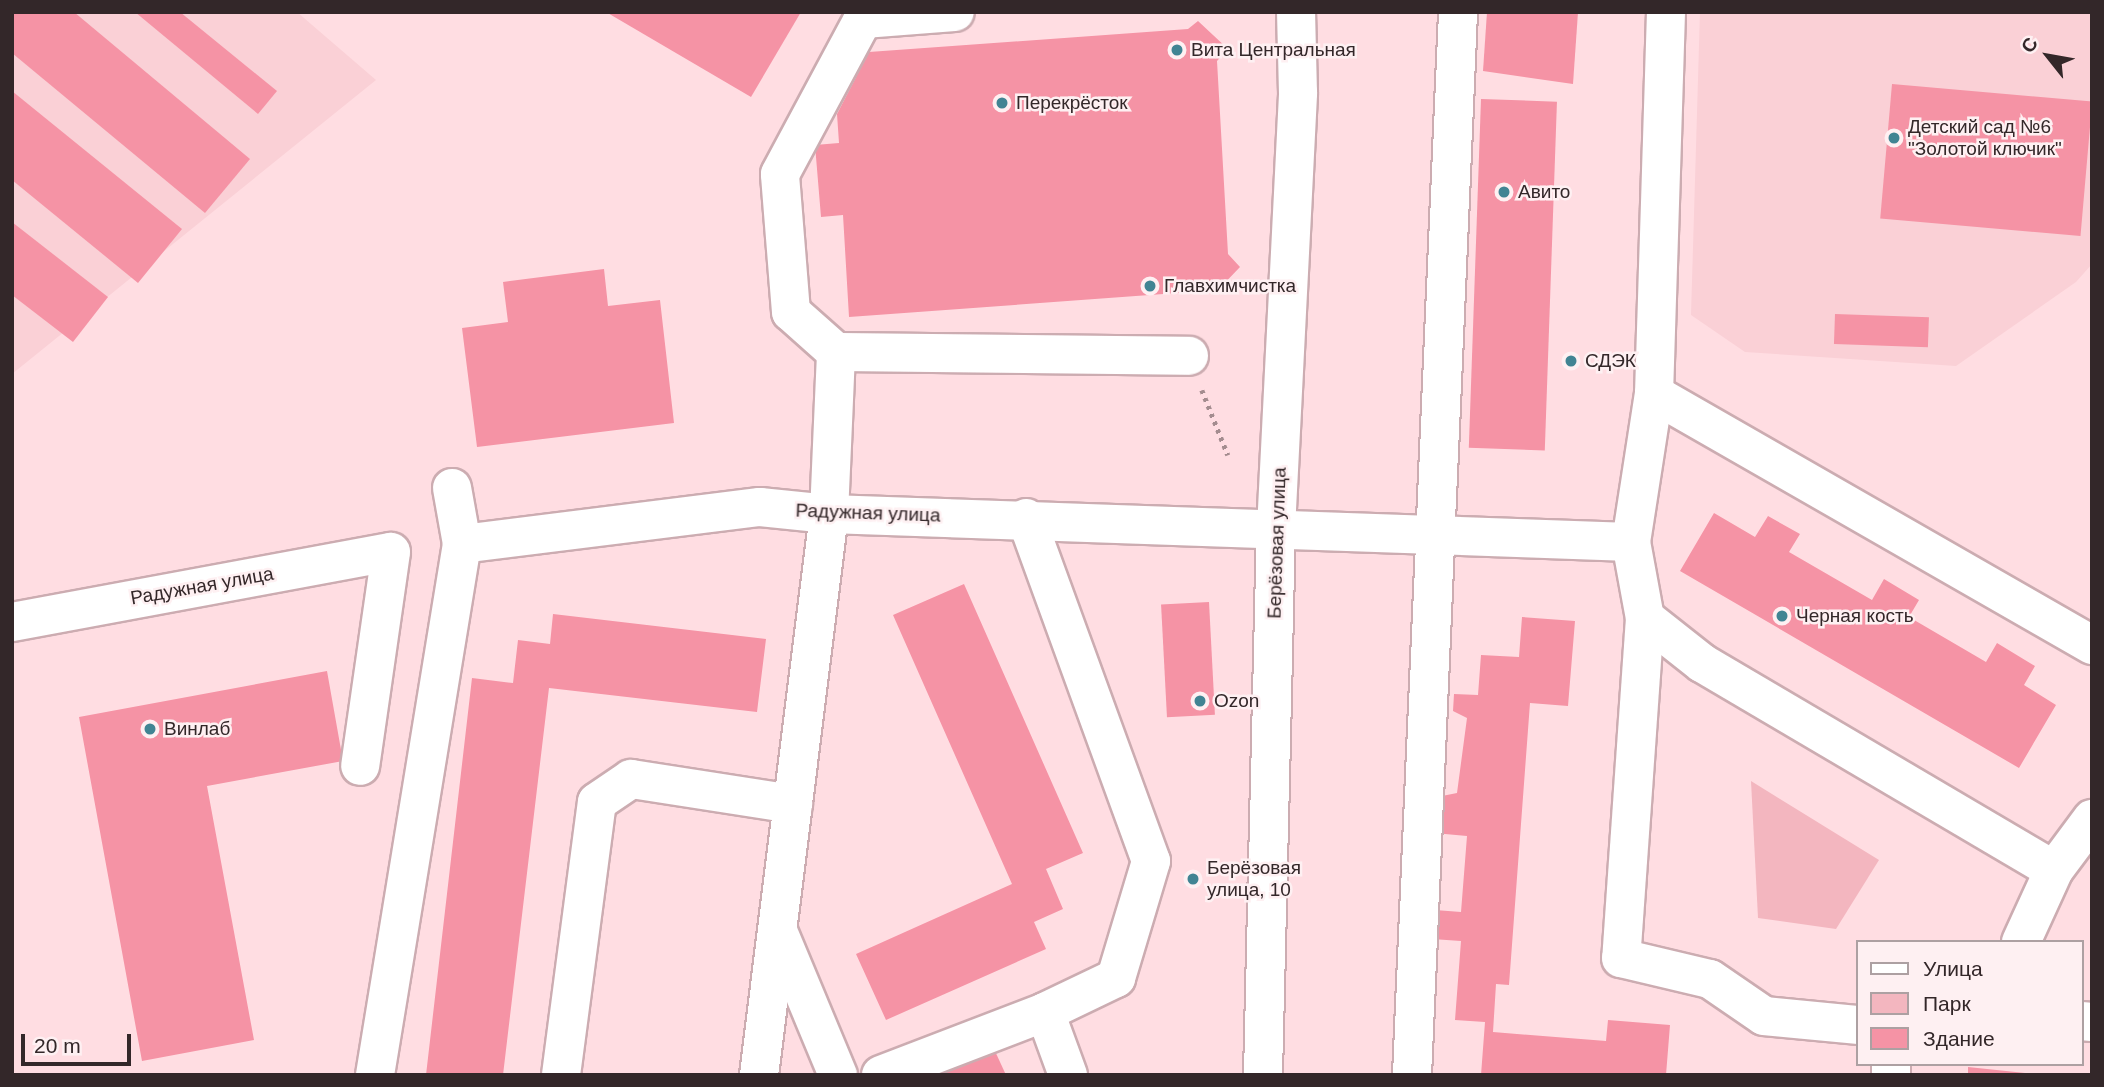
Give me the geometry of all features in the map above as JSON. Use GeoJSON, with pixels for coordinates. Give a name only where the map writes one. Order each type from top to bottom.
{"type":"FeatureCollection","features":[{"type":"Feature","properties":{"kind":"street"},"geometry":{"type":"LineString","coordinates":[[955,12],[863,19],[780,174],[791,312],[835,352],[1189,356]]}},
{"type":"Feature","properties":{"kind":"street","name":"Берёзовая улица"},"geometry":{"type":"LineString","coordinates":[[1263,1075],[1276,529],[1298,93],[1296,12]]}},
{"type":"Feature","properties":{"kind":"street"},"geometry":{"type":"LineString","coordinates":[[1412,1075],[1458,12]]}},
{"type":"Feature","properties":{"kind":"street"},"geometry":{"type":"LineString","coordinates":[[1666,12],[1654,394],[1631,542],[1645,618],[1621,958],[1710,979],[1764,1016],[1856,1025]]}},
{"type":"Feature","properties":{"kind":"street"},"geometry":{"type":"LineString","coordinates":[[758,1075],[829,514],[835,352]]}},
{"type":"Feature","properties":{"kind":"street"},"geometry":{"type":"LineString","coordinates":[[1654,394],[2092,645]]}},
{"type":"Feature","properties":{"kind":"street"},"geometry":{"type":"LineString","coordinates":[[375,1075],[462,544],[452,488]]}},
{"type":"Feature","properties":{"kind":"street","name":"Радужная улица"},"geometry":{"type":"LineString","coordinates":[[462,544],[760,507],[829,514],[1026,518],[1631,542]]}},
{"type":"Feature","properties":{"kind":"street"},"geometry":{"type":"LineString","coordinates":[[881,1075],[1045,1012],[1116,978],[1151,861],[1026,518]]}},
{"type":"Feature","properties":{"kind":"street","name":"Радужная улица"},"geometry":{"type":"LineString","coordinates":[[12,622],[391,552],[360,766]]}},
{"type":"Feature","properties":{"kind":"street"},"geometry":{"type":"LineString","coordinates":[[1645,618],[1702,663],[2054,870]]}},
{"type":"Feature","properties":{"kind":"street"},"geometry":{"type":"LineString","coordinates":[[561,1075],[597,802],[631,779],[793,804]]}},
{"type":"Feature","properties":{"kind":"street"},"geometry":{"type":"LineString","coordinates":[[2022,940],[2054,870],[2092,819]]}},
{"type":"Feature","properties":{"kind":"street"},"geometry":{"type":"LineString","coordinates":[[777,929],[838,1075]]}},
{"type":"Feature","properties":{"kind":"street"},"geometry":{"type":"LineString","coordinates":[[1045,1012],[1068,1075]]}},
{"type":"Feature","properties":{"kind":"path"},"geometry":{"type":"LineString","coordinates":[[1189,356],[1228,454]]}},
{"type":"Feature","properties":{"kind":"shaded area"},"geometry":{"type":"Polygon","coordinates":[[[12,12],[297,12],[376,80],[12,374],[12,12]]]}},
{"type":"Feature","properties":{"kind":"shaded area","name":"Детский сад №6 \"Золотой ключик\""},"geometry":{"type":"Polygon","coordinates":[[[1700,12],[2092,12],[2092,264],[2076,282],[1956,366],[1745,352],[1691,315],[1700,12]]]}},
{"type":"Feature","properties":{"kind":"green space"},"geometry":{"type":"Polygon","coordinates":[[[1751,781],[1879,860],[1836,929],[1758,918],[1751,781]]]}},
{"type":"Feature","properties":{"kind":"building"},"geometry":{"type":"Polygon","coordinates":[[[12,12],[74,12],[250,159],[205,213],[12,53],[12,12]]]}},
{"type":"Feature","properties":{"kind":"building"},"geometry":{"type":"Polygon","coordinates":[[[135,12],[180,12],[277,91],[258,114],[135,12]]]}},
{"type":"Feature","properties":{"kind":"building"},"geometry":{"type":"Polygon","coordinates":[[[606,12],[801,12],[751,97],[606,12]]]}},
{"type":"Feature","properties":{"kind":"building"},"geometry":{"type":"Polygon","coordinates":[[[1487,12],[1578,12],[1573,84],[1483,71],[1487,12]]]}},
{"type":"Feature","properties":{"kind":"building"},"geometry":{"type":"Polygon","coordinates":[[[1198,21],[1228,49],[1217,61],[1228,254],[1240,267],[1218,290],[849,317],[843,215],[821,217],[815,145],[839,143],[837,114],[869,52],[1188,29],[1198,21]]]}},
{"type":"Feature","properties":{"kind":"building"},"geometry":{"type":"Polygon","coordinates":[[[1892,84],[2092,101],[2080,236],[1880,218],[1892,84]]]}},
{"type":"Feature","properties":{"kind":"building"},"geometry":{"type":"Polygon","coordinates":[[[12,91],[182,229],[138,283],[12,180],[12,91]]]}},
{"type":"Feature","properties":{"kind":"building"},"geometry":{"type":"Polygon","coordinates":[[[1481,99],[1557,102],[1545,450],[1469,448],[1481,99]]]}},
{"type":"Feature","properties":{"kind":"building"},"geometry":{"type":"Polygon","coordinates":[[[12,222],[108,297],[73,342],[12,295],[12,222]]]}},
{"type":"Feature","properties":{"kind":"building"},"geometry":{"type":"Polygon","coordinates":[[[604,269],[608,306],[660,300],[674,423],[477,447],[462,328],[508,322],[503,282],[604,269]]]}},
{"type":"Feature","properties":{"kind":"building"},"geometry":{"type":"Polygon","coordinates":[[[1835,314],[1929,317],[1928,347],[1834,344],[1835,314]]]}},
{"type":"Feature","properties":{"kind":"building"},"geometry":{"type":"Polygon","coordinates":[[[1714,513],[1755,537],[1768,516],[1800,534],[1789,552],[1872,600],[1884,579],[1919,600],[1909,617],[1986,662],[1997,643],[2035,666],[2024,685],[2056,705],[2019,768],[1680,571],[1714,513]]]}},
{"type":"Feature","properties":{"kind":"building"},"geometry":{"type":"Polygon","coordinates":[[[964,584],[1083,853],[1046,869],[1063,909],[1034,922],[1046,949],[886,1020],[856,954],[1012,884],[893,615],[964,584]]]}},
{"type":"Feature","properties":{"kind":"building"},"geometry":{"type":"Polygon","coordinates":[[[1209,602],[1215,715],[1167,717],[1161,605],[1209,602]]]}},
{"type":"Feature","properties":{"kind":"building"},"geometry":{"type":"Polygon","coordinates":[[[553,614],[766,639],[757,712],[549,688],[503,1075],[426,1075],[472,678],[513,683],[518,640],[550,644],[553,614]]]}},
{"type":"Feature","properties":{"kind":"building"},"geometry":{"type":"Polygon","coordinates":[[[1522,617],[1575,621],[1568,706],[1530,703],[1509,985],[1496,984],[1493,1032],[1606,1041],[1608,1020],[1670,1025],[1666,1075],[1481,1075],[1485,1022],[1455,1020],[1461,941],[1432,939],[1435,910],[1461,912],[1467,836],[1434,833],[1437,797],[1457,793],[1467,718],[1453,711],[1454,694],[1478,695],[1481,655],[1519,657],[1522,617]]]}},
{"type":"Feature","properties":{"kind":"building"},"geometry":{"type":"Polygon","coordinates":[[[327,671],[343,761],[207,786],[254,1040],[142,1061],[79,717],[327,671]]]}},
{"type":"Feature","properties":{"kind":"building"},"geometry":{"type":"Polygon","coordinates":[[[994,1049],[1006,1075],[937,1075],[994,1049]]]}},
{"type":"Feature","properties":{"kind":"building"},"geometry":{"type":"Polygon","coordinates":[[[1968,1067],[2025,1073],[2025,1075],[1968,1075],[1968,1067]]]}},
{"type":"Feature","properties":{"kind":"place","name":"Вита Центральная"},"geometry":{"type":"Point","coordinates":[1177,50]}},
{"type":"Feature","properties":{"kind":"place","name":"Перекрёсток"},"geometry":{"type":"Point","coordinates":[1002,103]}},
{"type":"Feature","properties":{"kind":"place","name":"Детский сад №6 \"Золотой ключик\""},"geometry":{"type":"Point","coordinates":[1894,138]}},
{"type":"Feature","properties":{"kind":"place","name":"Авито"},"geometry":{"type":"Point","coordinates":[1504,192]}},
{"type":"Feature","properties":{"kind":"place","name":"Главхимчистка"},"geometry":{"type":"Point","coordinates":[1150,286]}},
{"type":"Feature","properties":{"kind":"place","name":"СДЭК"},"geometry":{"type":"Point","coordinates":[1571,361]}},
{"type":"Feature","properties":{"kind":"place","name":"Черная кость"},"geometry":{"type":"Point","coordinates":[1782,616]}},
{"type":"Feature","properties":{"kind":"place","name":"Ozon"},"geometry":{"type":"Point","coordinates":[1200,701]}},
{"type":"Feature","properties":{"kind":"place","name":"Винлаб"},"geometry":{"type":"Point","coordinates":[150,729]}},
{"type":"Feature","properties":{"kind":"place","name":"Берёзовая улица, 10"},"geometry":{"type":"Point","coordinates":[1193,879]}}]}
